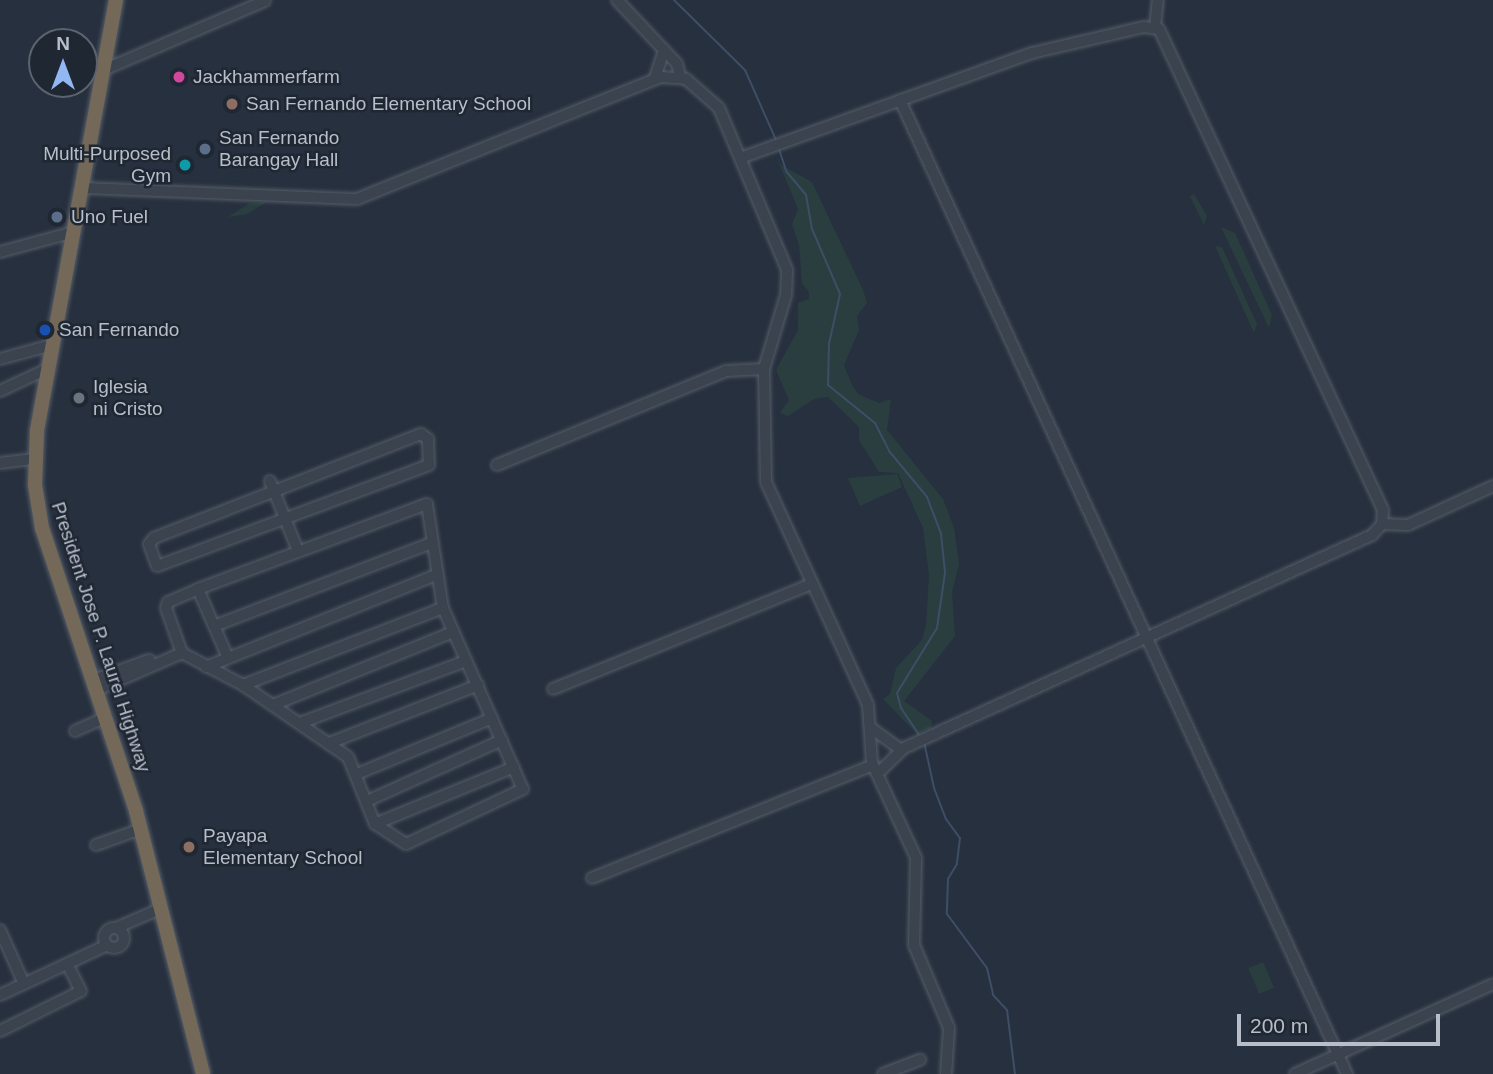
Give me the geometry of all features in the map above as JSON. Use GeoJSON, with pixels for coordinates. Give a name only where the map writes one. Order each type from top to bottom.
{"type":"FeatureCollection","features":[{"type":"Feature","properties":{"kind":"highway","name":"President Jose P. Laurel Highway"},"geometry":{"type":"LineString","coordinates":[[116,0],[106,69],[47,369],[34,459],[42,527],[107,717],[141,829],[203,1074]]}},
{"type":"Feature","properties":{"kind":"street"},"geometry":{"type":"LineString","coordinates":[[617,0],[679,66],[680,76]]}},
{"type":"Feature","properties":{"kind":"street"},"geometry":{"type":"LineString","coordinates":[[1155,27],[1158,0]]}},
{"type":"Feature","properties":{"kind":"street"},"geometry":{"type":"LineString","coordinates":[[106,69],[265,1]]}},
{"type":"Feature","properties":{"kind":"street"},"geometry":{"type":"LineString","coordinates":[[743,157],[1032,53],[1155,27]]}},
{"type":"Feature","properties":{"kind":"street"},"geometry":{"type":"LineString","coordinates":[[592,877],[875,770],[914,743],[1372,535],[1382,524],[1383,510],[1166,37],[1155,27]]}},
{"type":"Feature","properties":{"kind":"street"},"geometry":{"type":"LineString","coordinates":[[655,78],[664,50]]}},
{"type":"Feature","properties":{"kind":"street"},"geometry":{"type":"LineString","coordinates":[[83,188],[359,199],[655,78],[680,76],[722,111],[743,157],[788,275],[764,369],[765,480],[869,705],[875,770],[916,858],[915,946],[949,1028],[946,1074]]}},
{"type":"Feature","properties":{"kind":"street"},"geometry":{"type":"LineString","coordinates":[[900,100],[1347,1074]]}},
{"type":"Feature","properties":{"kind":"street"},"geometry":{"type":"LineString","coordinates":[[0,252],[74,232]]}},
{"type":"Feature","properties":{"kind":"street"},"geometry":{"type":"LineString","coordinates":[[0,359],[52,345]]}},
{"type":"Feature","properties":{"kind":"street"},"geometry":{"type":"LineString","coordinates":[[0,391],[47,369]]}},
{"type":"Feature","properties":{"kind":"street"},"geometry":{"type":"LineString","coordinates":[[497,465],[726,371],[764,369]]}},
{"type":"Feature","properties":{"kind":"street"},"geometry":{"type":"LineString","coordinates":[[421,434],[428,439],[429,465],[284,517],[164,567],[157,566],[149,544],[154,538],[272,486],[421,434]]}},
{"type":"Feature","properties":{"kind":"street"},"geometry":{"type":"LineString","coordinates":[[0,463],[34,459]]}},
{"type":"Feature","properties":{"kind":"street"},"geometry":{"type":"LineString","coordinates":[[272,486],[298,551]]}},
{"type":"Feature","properties":{"kind":"street"},"geometry":{"type":"LineString","coordinates":[[1382,524],[1408,526],[1493,486]]}},
{"type":"Feature","properties":{"kind":"street"},"geometry":{"type":"LineString","coordinates":[[423,505],[430,508],[431,543],[443,608],[523,787],[520,793],[406,844],[375,824],[357,774],[332,742],[243,685],[206,667],[180,650],[166,608],[168,602],[198,589],[423,505]]}},
{"type":"Feature","properties":{"kind":"street"},"geometry":{"type":"LineString","coordinates":[[214,626],[431,543]]}},
{"type":"Feature","properties":{"kind":"street"},"geometry":{"type":"LineString","coordinates":[[206,667],[227,656],[436,575]]}},
{"type":"Feature","properties":{"kind":"street"},"geometry":{"type":"LineString","coordinates":[[553,689],[812,584]]}},
{"type":"Feature","properties":{"kind":"street"},"geometry":{"type":"LineString","coordinates":[[198,589],[227,656]]}},
{"type":"Feature","properties":{"kind":"street"},"geometry":{"type":"LineString","coordinates":[[243,685],[443,608]]}},
{"type":"Feature","properties":{"kind":"street"},"geometry":{"type":"LineString","coordinates":[[273,705],[453,632]]}},
{"type":"Feature","properties":{"kind":"street"},"geometry":{"type":"LineString","coordinates":[[96,685],[180,650]]}},
{"type":"Feature","properties":{"kind":"street"},"geometry":{"type":"LineString","coordinates":[[300,723],[466,661]]}},
{"type":"Feature","properties":{"kind":"street"},"geometry":{"type":"LineString","coordinates":[[332,742],[478,685]]}},
{"type":"Feature","properties":{"kind":"street"},"geometry":{"type":"LineString","coordinates":[[75,731],[107,717]]}},
{"type":"Feature","properties":{"kind":"street"},"geometry":{"type":"LineString","coordinates":[[357,774],[492,718]]}},
{"type":"Feature","properties":{"kind":"street"},"geometry":{"type":"LineString","coordinates":[[871,728],[901,750]]}},
{"type":"Feature","properties":{"kind":"street"},"geometry":{"type":"LineString","coordinates":[[367,801],[502,740]]}},
{"type":"Feature","properties":{"kind":"street"},"geometry":{"type":"LineString","coordinates":[[375,824],[514,767]]}},
{"type":"Feature","properties":{"kind":"street"},"geometry":{"type":"LineString","coordinates":[[96,845],[141,829]]}},
{"type":"Feature","properties":{"kind":"street"},"geometry":{"type":"LineString","coordinates":[[107,945],[105,933],[162,908]]}},
{"type":"Feature","properties":{"kind":"street"},"geometry":{"type":"LineString","coordinates":[[0,995],[107,945],[115,948],[123,942],[116,928]]}},
{"type":"Feature","properties":{"kind":"street"},"geometry":{"type":"LineString","coordinates":[[0,930],[24,984]]}},
{"type":"Feature","properties":{"kind":"street"},"geometry":{"type":"LineString","coordinates":[[0,1031],[81,991],[67,964]]}},
{"type":"Feature","properties":{"kind":"street"},"geometry":{"type":"LineString","coordinates":[[1295,1074],[1493,984]]}},
{"type":"Feature","properties":{"kind":"street"},"geometry":{"type":"LineString","coordinates":[[883,1074],[920,1060]]}},
{"type":"Feature","properties":{"kind":"green space"},"geometry":{"type":"Polygon","coordinates":[[[776,156],[781,165],[812,182],[863,290],[867,303],[857,316],[859,330],[844,365],[852,385],[858,394],[879,403],[891,399],[887,430],[943,499],[954,528],[959,564],[952,592],[955,636],[904,701],[932,721],[931,728],[917,734],[883,699],[890,694],[896,668],[922,640],[926,626],[929,575],[923,528],[898,473],[879,472],[859,440],[859,427],[828,397],[814,399],[788,416],[780,413],[789,400],[776,370],[798,330],[798,303],[809,299],[809,292],[802,283],[799,245],[792,224],[798,209],[776,156]]]}},
{"type":"Feature","properties":{"kind":"green space"},"geometry":{"type":"Polygon","coordinates":[[[1194,194],[1207,216],[1204,225],[1190,196],[1194,194]]]}},
{"type":"Feature","properties":{"kind":"green space"},"geometry":{"type":"Polygon","coordinates":[[[267,202],[247,214],[228,217],[250,203],[267,202]]]}},
{"type":"Feature","properties":{"kind":"green space"},"geometry":{"type":"Polygon","coordinates":[[[1221,227],[1235,233],[1272,315],[1269,328],[1221,227]]]}},
{"type":"Feature","properties":{"kind":"green space"},"geometry":{"type":"Polygon","coordinates":[[[1215,246],[1222,247],[1257,324],[1254,333],[1215,246]]]}},
{"type":"Feature","properties":{"kind":"green space"},"geometry":{"type":"Polygon","coordinates":[[[897,474],[902,487],[860,506],[848,478],[897,474]]]}},
{"type":"Feature","properties":{"kind":"green space"},"geometry":{"type":"Polygon","coordinates":[[[1263,962],[1274,988],[1259,994],[1248,968],[1263,962]]]}},
{"type":"Feature","properties":{"kind":"waterway"},"geometry":{"type":"LineString","coordinates":[[674,0],[745,70],[776,140]]}},
{"type":"Feature","properties":{"kind":"waterway"},"geometry":{"type":"LineString","coordinates":[[779,149],[786,171],[806,195],[812,229],[840,294],[829,344],[828,385],[875,423],[889,451],[927,497],[941,534],[945,573],[937,628],[897,693],[901,708],[921,738]]}},
{"type":"Feature","properties":{"kind":"waterway"},"geometry":{"type":"LineString","coordinates":[[924,742],[934,788],[946,819],[960,838],[957,864],[948,879],[947,914],[987,968],[993,995],[1007,1010],[1015,1074]]}},
{"type":"Feature","properties":{"kind":"place","name":"Jackhammerfarm"},"geometry":{"type":"Point","coordinates":[179,77]}},
{"type":"Feature","properties":{"kind":"place","name":"San Fernando Elementary School"},"geometry":{"type":"Point","coordinates":[232,104]}},
{"type":"Feature","properties":{"kind":"place","name":"San Fernando Barangay Hall"},"geometry":{"type":"Point","coordinates":[205,149]}},
{"type":"Feature","properties":{"kind":"place","name":"Multi-Purposed Gym"},"geometry":{"type":"Point","coordinates":[185,165]}},
{"type":"Feature","properties":{"kind":"place","name":"Uno Fuel"},"geometry":{"type":"Point","coordinates":[57,217]}},
{"type":"Feature","properties":{"kind":"place","name":"San Fernando"},"geometry":{"type":"Point","coordinates":[45,330]}},
{"type":"Feature","properties":{"kind":"place","name":"Iglesia ni Cristo"},"geometry":{"type":"Point","coordinates":[79,398]}},
{"type":"Feature","properties":{"kind":"place","name":"Payapa Elementary School"},"geometry":{"type":"Point","coordinates":[189,847]}}]}
